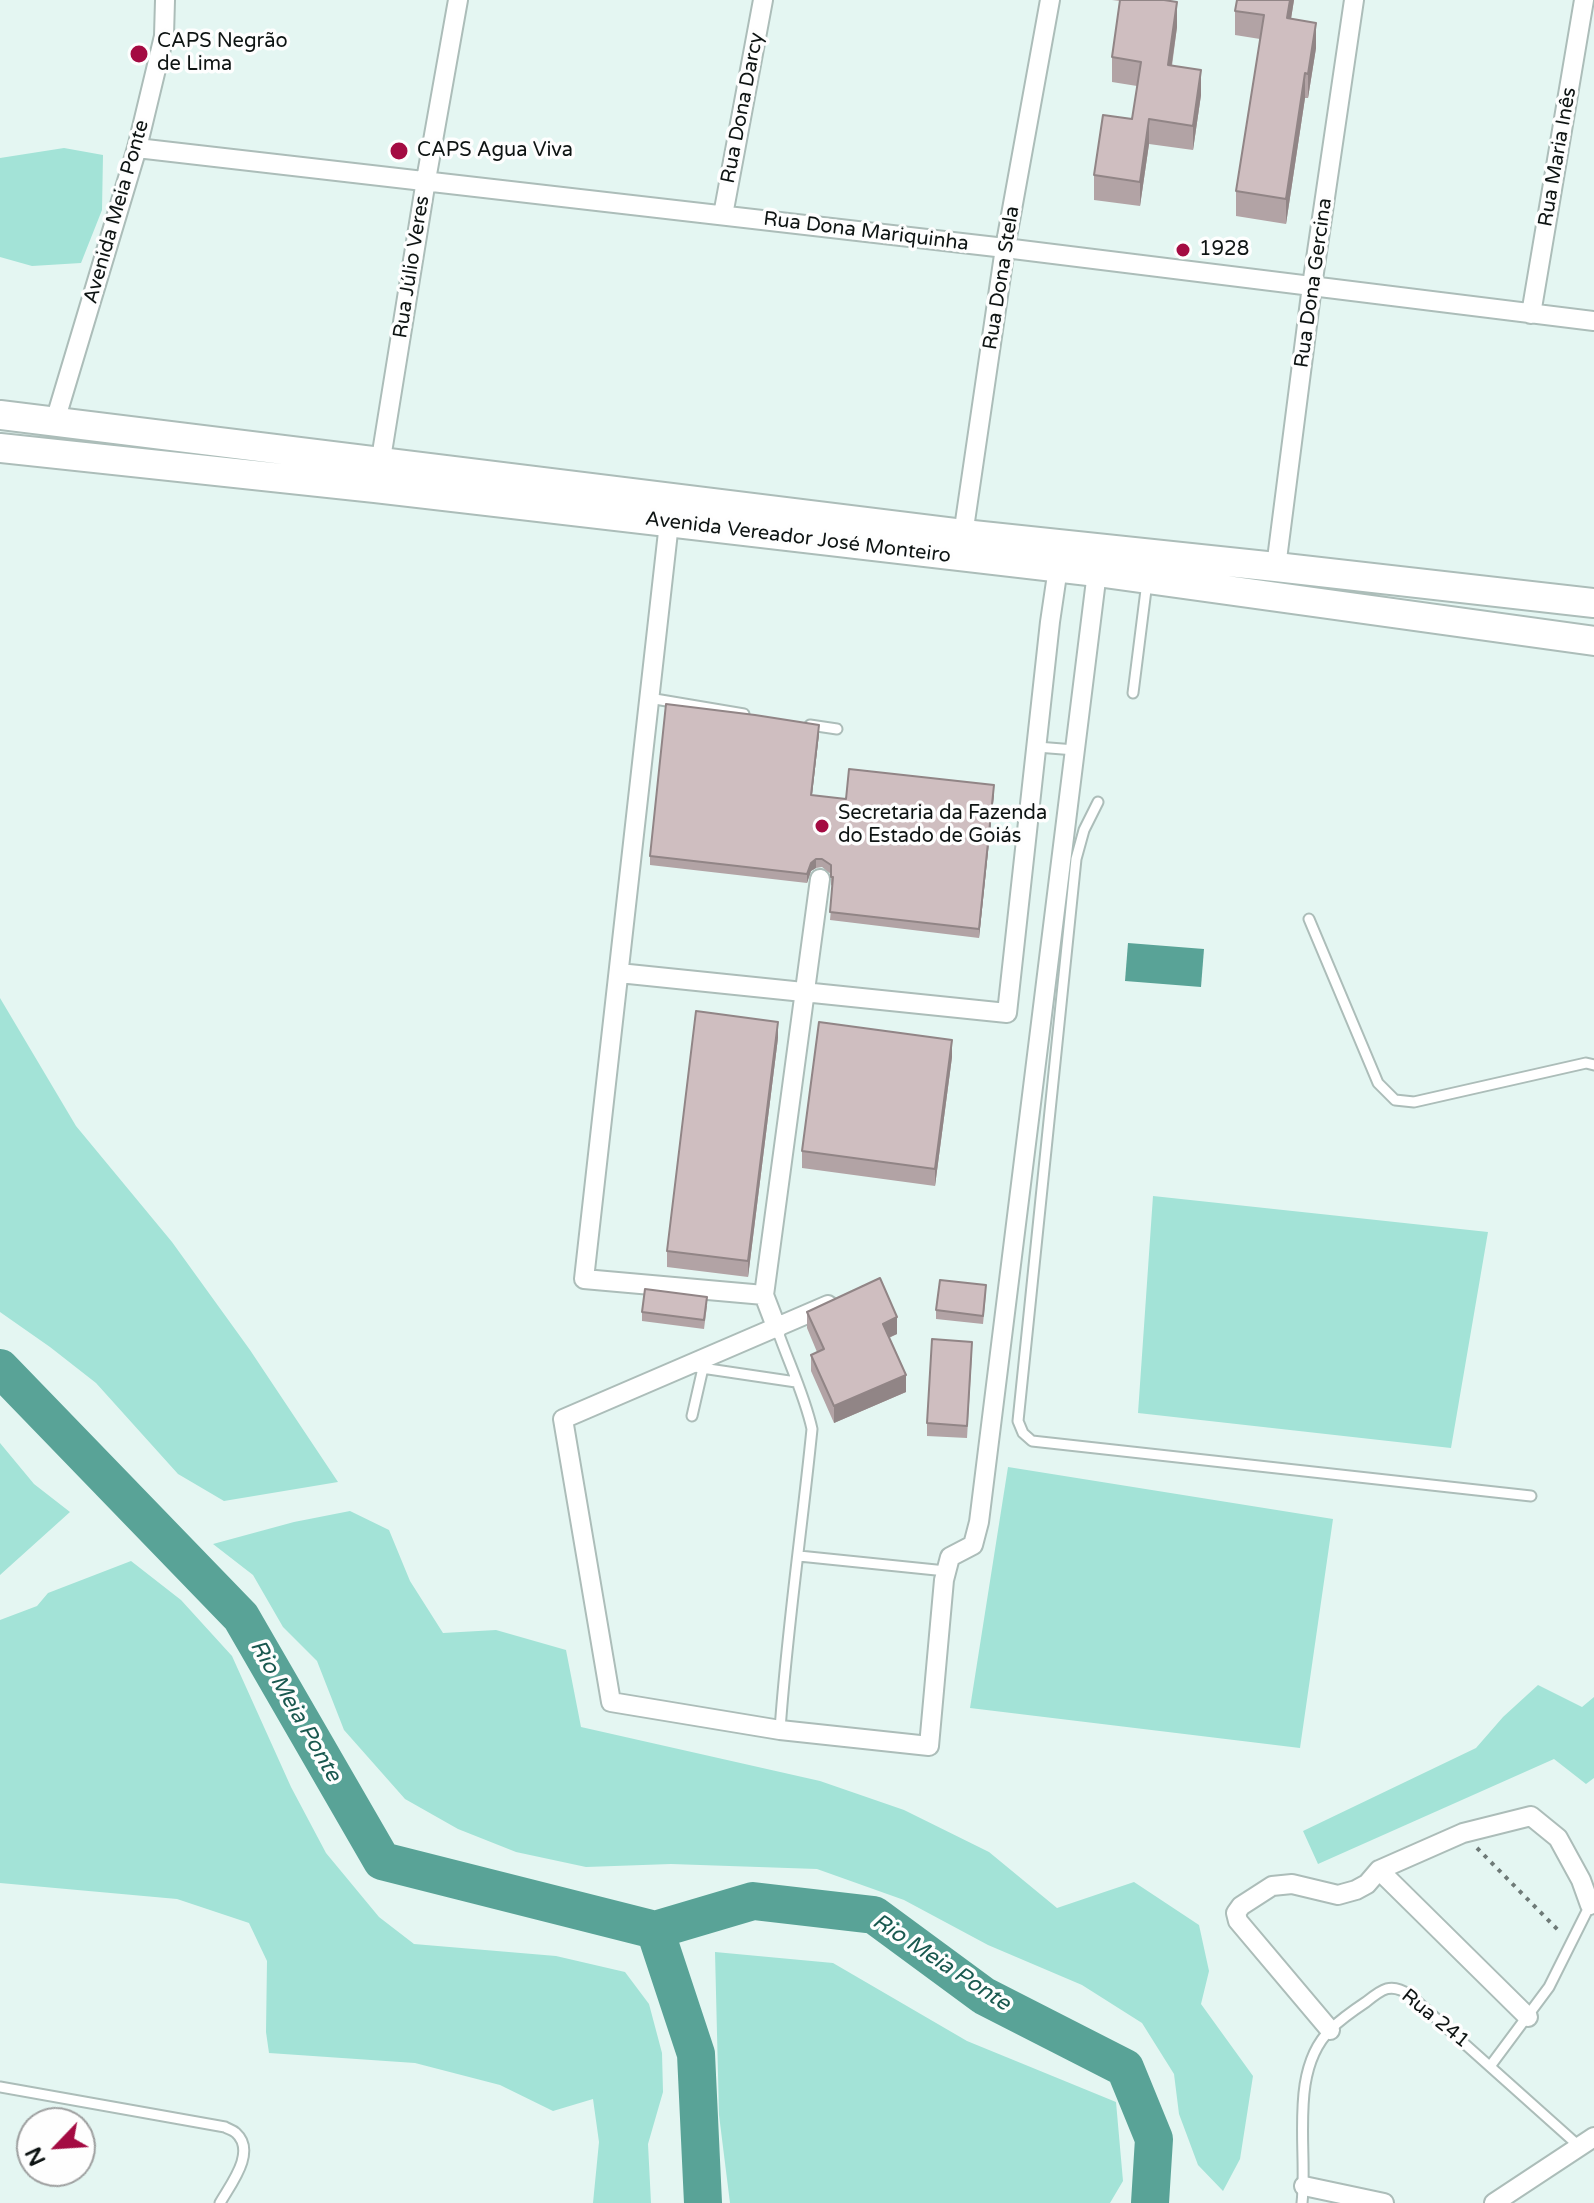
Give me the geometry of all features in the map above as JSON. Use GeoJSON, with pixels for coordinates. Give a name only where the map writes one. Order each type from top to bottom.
{"type":"FeatureCollection","features":[{"type":"Feature","properties":{"kind":"main road","name":"Avenida Vereador José Monteiro"},"geometry":{"type":"LineString","coordinates":[[0,415],[55,421],[669,523],[1276,567],[1594,603]]}},
{"type":"Feature","properties":{"kind":"main road","name":"Avenida Vereador José Monteiro"},"geometry":{"type":"LineString","coordinates":[[0,448],[378,474],[962,545],[1058,568],[1594,641]]}},
{"type":"Feature","properties":{"kind":"street","name":"Avenida Meia Ponte"},"geometry":{"type":"LineString","coordinates":[[55,421],[137,148],[164,36],[165,0]]}},
{"type":"Feature","properties":{"kind":"street","name":"Rua Júlio Veres"},"geometry":{"type":"LineString","coordinates":[[378,474],[458,0]]}},
{"type":"Feature","properties":{"kind":"street","name":"Rua Dona Darcy"},"geometry":{"type":"LineString","coordinates":[[723,215],[763,0]]}},
{"type":"Feature","properties":{"kind":"street","name":"Rua Dona Stela"},"geometry":{"type":"LineString","coordinates":[[962,545],[1005,248],[1050,0]]}},
{"type":"Feature","properties":{"kind":"street","name":"Rua Dona Gercina"},"geometry":{"type":"LineString","coordinates":[[1276,567],[1312,286],[1354,0]]}},
{"type":"Feature","properties":{"kind":"street","name":"Rua Maria Inês"},"geometry":{"type":"LineString","coordinates":[[1531,314],[1584,0]]}},
{"type":"Feature","properties":{"kind":"street","name":"Rua Dona Mariquinha"},"geometry":{"type":"LineString","coordinates":[[137,148],[1005,248],[1594,321]]}},
{"type":"Feature","properties":{"kind":"street"},"geometry":{"type":"LineString","coordinates":[[669,523],[584,1279],[764,1295]]}},
{"type":"Feature","properties":{"kind":"street"},"geometry":{"type":"LineString","coordinates":[[619,973],[1007,1013],[1058,568]]}},
{"type":"Feature","properties":{"kind":"street"},"geometry":{"type":"LineString","coordinates":[[843,1299],[695,1367],[563,1419],[611,1702],[780,1730],[929,1746],[946,1571],[950,1557],[973,1545],[979,1522],[1097,572]]}},
{"type":"Feature","properties":{"kind":"street"},"geometry":{"type":"LineString","coordinates":[[777,1329],[764,1295],[820,879]]}},
{"type":"Feature","properties":{"kind":"street"},"geometry":{"type":"LineString","coordinates":[[1330,2030],[1238,1921],[1236,1913],[1241,1906],[1272,1886],[1292,1884],[1338,1895],[1367,1884],[1379,1870],[1463,1833],[1531,1816],[1558,1838],[1581,1880],[1590,1905]]}},
{"type":"Feature","properties":{"kind":"street"},"geometry":{"type":"LineString","coordinates":[[1379,1870],[1528,2017]]}},
{"type":"Feature","properties":{"kind":"street"},"geometry":{"type":"LineString","coordinates":[[1494,2203],[1587,2142]]}},
{"type":"Feature","properties":{"kind":"street","name":"Rua 241"},"geometry":{"type":"LineString","coordinates":[[1587,2142],[1594,2161]]}},
{"type":"Feature","properties":{"kind":"street"},"geometry":{"type":"LineString","coordinates":[[1303,2195],[1384,2203]]}},
{"type":"Feature","properties":{"kind":"lane"},"geometry":{"type":"LineString","coordinates":[[1133,693],[1147,579]]}},
{"type":"Feature","properties":{"kind":"lane"},"geometry":{"type":"LineString","coordinates":[[649,698],[759,716]]}},
{"type":"Feature","properties":{"kind":"lane"},"geometry":{"type":"LineString","coordinates":[[806,724],[837,729]]}},
{"type":"Feature","properties":{"kind":"lane"},"geometry":{"type":"LineString","coordinates":[[1037,747],[1075,750]]}},
{"type":"Feature","properties":{"kind":"lane"},"geometry":{"type":"LineString","coordinates":[[1098,802],[1084,830],[1076,859],[1018,1421],[1023,1433],[1032,1441],[1531,1496]]}},
{"type":"Feature","properties":{"kind":"lane"},"geometry":{"type":"LineString","coordinates":[[1309,919],[1378,1083],[1395,1100],[1414,1102],[1586,1063],[1594,1065]]}},
{"type":"Feature","properties":{"kind":"lane"},"geometry":{"type":"LineString","coordinates":[[777,1329],[808,1408],[812,1429],[799,1556],[789,1614],[780,1730]]}},
{"type":"Feature","properties":{"kind":"lane"},"geometry":{"type":"LineString","coordinates":[[692,1416],[695,1367],[796,1382]]}},
{"type":"Feature","properties":{"kind":"lane"},"geometry":{"type":"LineString","coordinates":[[799,1556],[946,1571]]}},
{"type":"Feature","properties":{"kind":"lane"},"geometry":{"type":"LineString","coordinates":[[1491,2065],[1549,1987],[1590,1905]]}},
{"type":"Feature","properties":{"kind":"lane","name":"Rua 241"},"geometry":{"type":"LineString","coordinates":[[1303,2195],[1303,2100],[1310,2059],[1330,2030],[1376,1993],[1389,1987],[1400,1988],[1587,2142]]}},
{"type":"Feature","properties":{"kind":"lane"},"geometry":{"type":"LineString","coordinates":[[0,2087],[225,2127],[237,2133],[244,2147],[242,2163],[220,2203]]}},
{"type":"Feature","properties":{"kind":"path"},"geometry":{"type":"LineString","coordinates":[[1463,1833],[1571,1943]]}},
{"type":"Feature","properties":{"kind":"shaded area"},"geometry":{"type":"Polygon","coordinates":[[[64,148],[103,155],[102,210],[81,263],[32,266],[0,257],[0,158],[64,148]]]}},
{"type":"Feature","properties":{"kind":"shaded area"},"geometry":{"type":"Polygon","coordinates":[[[1128,943],[1204,949],[1201,987],[1125,981],[1128,943]]]}},
{"type":"Feature","properties":{"kind":"shaded area"},"geometry":{"type":"Polygon","coordinates":[[[0,998],[76,1126],[172,1242],[250,1350],[338,1482],[224,1501],[178,1474],[96,1383],[0,1312],[0,998]]]}},
{"type":"Feature","properties":{"kind":"shaded area"},"geometry":{"type":"Polygon","coordinates":[[[1153,1196],[1488,1232],[1451,1448],[1138,1413],[1153,1196]]]}},
{"type":"Feature","properties":{"kind":"shaded area"},"geometry":{"type":"Polygon","coordinates":[[[0,1443],[34,1484],[70,1512],[0,1575],[0,1443]]]}},
{"type":"Feature","properties":{"kind":"shaded area"},"geometry":{"type":"Polygon","coordinates":[[[1008,1467],[1333,1519],[1300,1748],[970,1708],[1008,1467]]]}},
{"type":"Feature","properties":{"kind":"shaded area"},"geometry":{"type":"Polygon","coordinates":[[[350,1511],[389,1530],[410,1581],[443,1633],[496,1630],[566,1650],[581,1727],[820,1781],[904,1810],[989,1852],[1057,1908],[1134,1882],[1199,1925],[1209,1971],[1201,2004],[1253,2076],[1240,2159],[1223,2191],[1198,2165],[1179,2114],[1174,2074],[1142,2023],[1082,1985],[988,1945],[904,1900],[817,1869],[671,1864],[586,1867],[516,1852],[458,1829],[405,1799],[344,1730],[317,1661],[283,1627],[253,1575],[213,1544],[294,1522],[350,1511]]]}},
{"type":"Feature","properties":{"kind":"shaded area"},"geometry":{"type":"Polygon","coordinates":[[[131,1561],[181,1600],[232,1656],[291,1787],[326,1853],[379,1917],[414,1944],[556,1956],[625,1972],[649,2004],[662,2053],[663,2092],[648,2144],[651,2203],[593,2203],[599,2142],[593,2099],[553,2111],[500,2085],[415,2063],[269,2053],[266,2032],[267,1961],[249,1923],[177,1899],[0,1883],[0,1620],[37,1606],[48,1593],[131,1561]]]}},
{"type":"Feature","properties":{"kind":"shaded area"},"geometry":{"type":"Polygon","coordinates":[[[1538,1685],[1582,1707],[1594,1697],[1594,1778],[1586,1784],[1554,1759],[1318,1864],[1303,1831],[1476,1748],[1503,1717],[1538,1685]]]}},
{"type":"Feature","properties":{"kind":"shaded area"},"geometry":{"type":"Polygon","coordinates":[[[715,1952],[833,1963],[967,2041],[1116,2102],[1123,2181],[1110,2203],[730,2203],[719,2115],[715,1952]]]}},
{"type":"Feature","properties":{"kind":"building"},"geometry":{"type":"Polygon","coordinates":[[[1120,0],[1177,2],[1168,65],[1201,70],[1193,126],[1149,119],[1140,182],[1094,175],[1103,115],[1132,119],[1141,62],[1112,57],[1120,0]]]}},
{"type":"Feature","properties":{"kind":"building"},"geometry":{"type":"Polygon","coordinates":[[[1237,0],[1290,0],[1287,18],[1316,23],[1308,74],[1305,73],[1286,199],[1236,191],[1264,15],[1235,11],[1237,0]]]}},
{"type":"Feature","properties":{"kind":"building","name":"Secretaria da Fazenda do Estado de Goiás"},"geometry":{"type":"Polygon","coordinates":[[[666,704],[819,725],[811,795],[846,799],[849,769],[994,785],[979,929],[830,912],[833,877],[831,865],[822,859],[811,863],[807,874],[650,856],[666,704]]]}},
{"type":"Feature","properties":{"kind":"building"},"geometry":{"type":"Polygon","coordinates":[[[696,1011],[778,1022],[748,1261],[667,1251],[696,1011]]]}},
{"type":"Feature","properties":{"kind":"building"},"geometry":{"type":"Polygon","coordinates":[[[819,1022],[952,1040],[935,1169],[802,1151],[819,1022]]]}},
{"type":"Feature","properties":{"kind":"building"},"geometry":{"type":"Polygon","coordinates":[[[880,1278],[897,1317],[883,1324],[906,1375],[834,1406],[811,1355],[824,1349],[807,1312],[880,1278]]]}},
{"type":"Feature","properties":{"kind":"building"},"geometry":{"type":"Polygon","coordinates":[[[940,1280],[986,1285],[983,1316],[936,1310],[940,1280]]]}},
{"type":"Feature","properties":{"kind":"building"},"geometry":{"type":"Polygon","coordinates":[[[645,1289],[707,1297],[704,1320],[642,1312],[645,1289]]]}},
{"type":"Feature","properties":{"kind":"building"},"geometry":{"type":"Polygon","coordinates":[[[932,1339],[972,1342],[967,1426],[927,1423],[932,1339]]]}},
{"type":"Feature","properties":{"kind":"waterway","name":"Rio Meia Ponte"},"geometry":{"type":"LineString","coordinates":[[0,1368],[241,1617],[382,1861],[655,1930],[696,2054],[703,2203]]}},
{"type":"Feature","properties":{"kind":"waterway","name":"Rio Meia Ponte"},"geometry":{"type":"LineString","coordinates":[[655,1930],[753,1901],[874,1915],[984,1996],[1125,2068],[1154,2139],[1150,2203]]}},
{"type":"Feature","properties":{"kind":"place","name":"CAPS Negrão de Lima"},"geometry":{"type":"Point","coordinates":[139,54]}},
{"type":"Feature","properties":{"kind":"place","name":"CAPS Agua Viva"},"geometry":{"type":"Point","coordinates":[399,151]}},
{"type":"Feature","properties":{"kind":"place","name":"1928"},"geometry":{"type":"Point","coordinates":[1183,250]}},
{"type":"Feature","properties":{"kind":"place","name":"Secretaria da Fazenda do Estado de Goiás"},"geometry":{"type":"Point","coordinates":[822,826]}}]}
